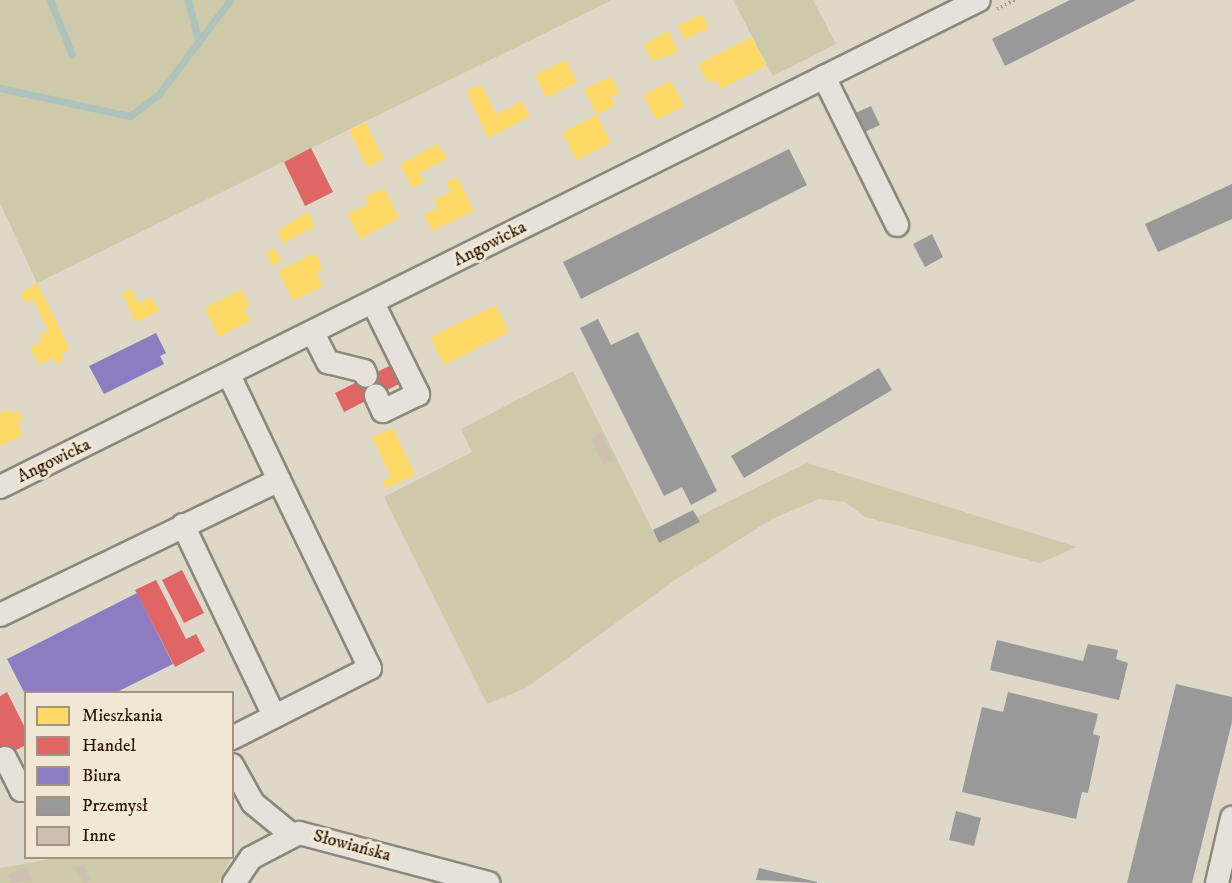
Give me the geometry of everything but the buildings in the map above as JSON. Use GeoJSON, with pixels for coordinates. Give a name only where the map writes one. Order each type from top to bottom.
{"type":"FeatureCollection","features":[{"type":"Feature","properties":{"kind":"street","name":"Angowicka"},"geometry":{"type":"LineString","coordinates":[[0,487],[979,0]]}},
{"type":"Feature","properties":{"kind":"street"},"geometry":{"type":"LineString","coordinates":[[824,77],[897,225]]}},
{"type":"Feature","properties":{"kind":"street"},"geometry":{"type":"LineString","coordinates":[[313,333],[328,362],[364,371],[383,411],[418,394],[373,303]]}},
{"type":"Feature","properties":{"kind":"street"},"geometry":{"type":"LineString","coordinates":[[229,375],[370,668],[234,737]]}},
{"type":"Feature","properties":{"kind":"street"},"geometry":{"type":"LineString","coordinates":[[0,615],[279,480]]}},
{"type":"Feature","properties":{"kind":"street"},"geometry":{"type":"LineString","coordinates":[[183,525],[274,716]]}},
{"type":"Feature","properties":{"kind":"street"},"geometry":{"type":"LineString","coordinates":[[5,758],[21,789],[24,789]]}},
{"type":"Feature","properties":{"kind":"street"},"geometry":{"type":"LineString","coordinates":[[234,769],[253,804],[292,834]]}},
{"type":"Feature","properties":{"kind":"street"},"geometry":{"type":"LineString","coordinates":[[1217,883],[1232,818]]}},
{"type":"Feature","properties":{"kind":"street","name":"Słowiańska"},"geometry":{"type":"LineString","coordinates":[[234,883],[251,858],[292,834],[307,834],[488,883]]}},
{"type":"Feature","properties":{"kind":"shaded area"},"geometry":{"type":"Polygon","coordinates":[[[0,0],[612,0],[37,283],[0,203],[0,0]]]}},
{"type":"Feature","properties":{"kind":"shaded area"},"geometry":{"type":"Polygon","coordinates":[[[733,0],[813,0],[836,44],[773,76],[733,0]]]}},
{"type":"Feature","properties":{"kind":"shaded area"},"geometry":{"type":"Polygon","coordinates":[[[573,371],[659,543],[699,523],[697,517],[807,463],[1077,547],[1040,563],[865,517],[845,502],[819,499],[772,519],[675,580],[526,688],[487,704],[384,497],[472,452],[461,429],[573,371]]]}},
{"type":"Feature","properties":{"kind":"shaded area"},"geometry":{"type":"Polygon","coordinates":[[[51,859],[230,859],[218,883],[0,883],[0,868],[51,859]]]}},
{"type":"Feature","properties":{"kind":"waterway"},"geometry":{"type":"LineString","coordinates":[[50,0],[72,55]]}},
{"type":"Feature","properties":{"kind":"waterway"},"geometry":{"type":"LineString","coordinates":[[188,0],[199,43]]}},
{"type":"Feature","properties":{"kind":"waterway"},"geometry":{"type":"LineString","coordinates":[[0,88],[130,116],[159,94],[230,0]]}}]}
